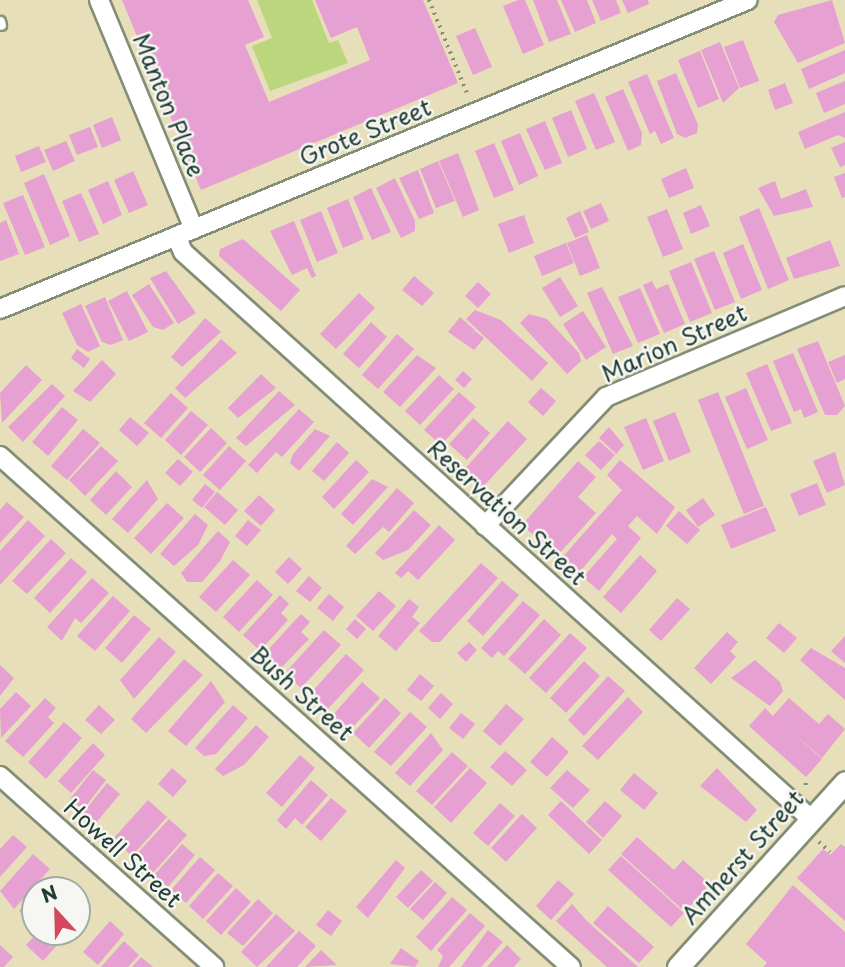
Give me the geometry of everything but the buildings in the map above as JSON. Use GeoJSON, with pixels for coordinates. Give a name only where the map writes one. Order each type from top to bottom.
{"type":"FeatureCollection","features":[{"type":"Feature","properties":{"kind":"street","name":"Manton Place"},"geometry":{"type":"LineString","coordinates":[[99,0],[194,229]]}},
{"type":"Feature","properties":{"kind":"street","name":"Grote Street"},"geometry":{"type":"LineString","coordinates":[[0,309],[748,0]]}},
{"type":"Feature","properties":{"kind":"street","name":"Reservation Street"},"geometry":{"type":"LineString","coordinates":[[177,236],[183,252],[812,820]]}},
{"type":"Feature","properties":{"kind":"street","name":"Marion Street"},"geometry":{"type":"LineString","coordinates":[[485,526],[606,397],[845,296]]}},
{"type":"Feature","properties":{"kind":"street","name":"Bush Street"},"geometry":{"type":"LineString","coordinates":[[0,456],[571,967]]}},
{"type":"Feature","properties":{"kind":"street","name":"Howell Street"},"geometry":{"type":"LineString","coordinates":[[0,776],[214,967]]}},
{"type":"Feature","properties":{"kind":"street","name":"Amherst Street"},"geometry":{"type":"LineString","coordinates":[[678,967],[845,782]]}},
{"type":"Feature","properties":{"kind":"path"},"geometry":{"type":"LineString","coordinates":[[429,0],[475,113]]}},
{"type":"Feature","properties":{"kind":"path"},"geometry":{"type":"LineString","coordinates":[[819,842],[830,852]]}},
{"type":"Feature","properties":{"kind":"green space"},"geometry":{"type":"Polygon","coordinates":[[[257,0],[312,0],[329,43],[338,40],[348,63],[270,91],[252,46],[272,38],[257,0]]]}}]}
